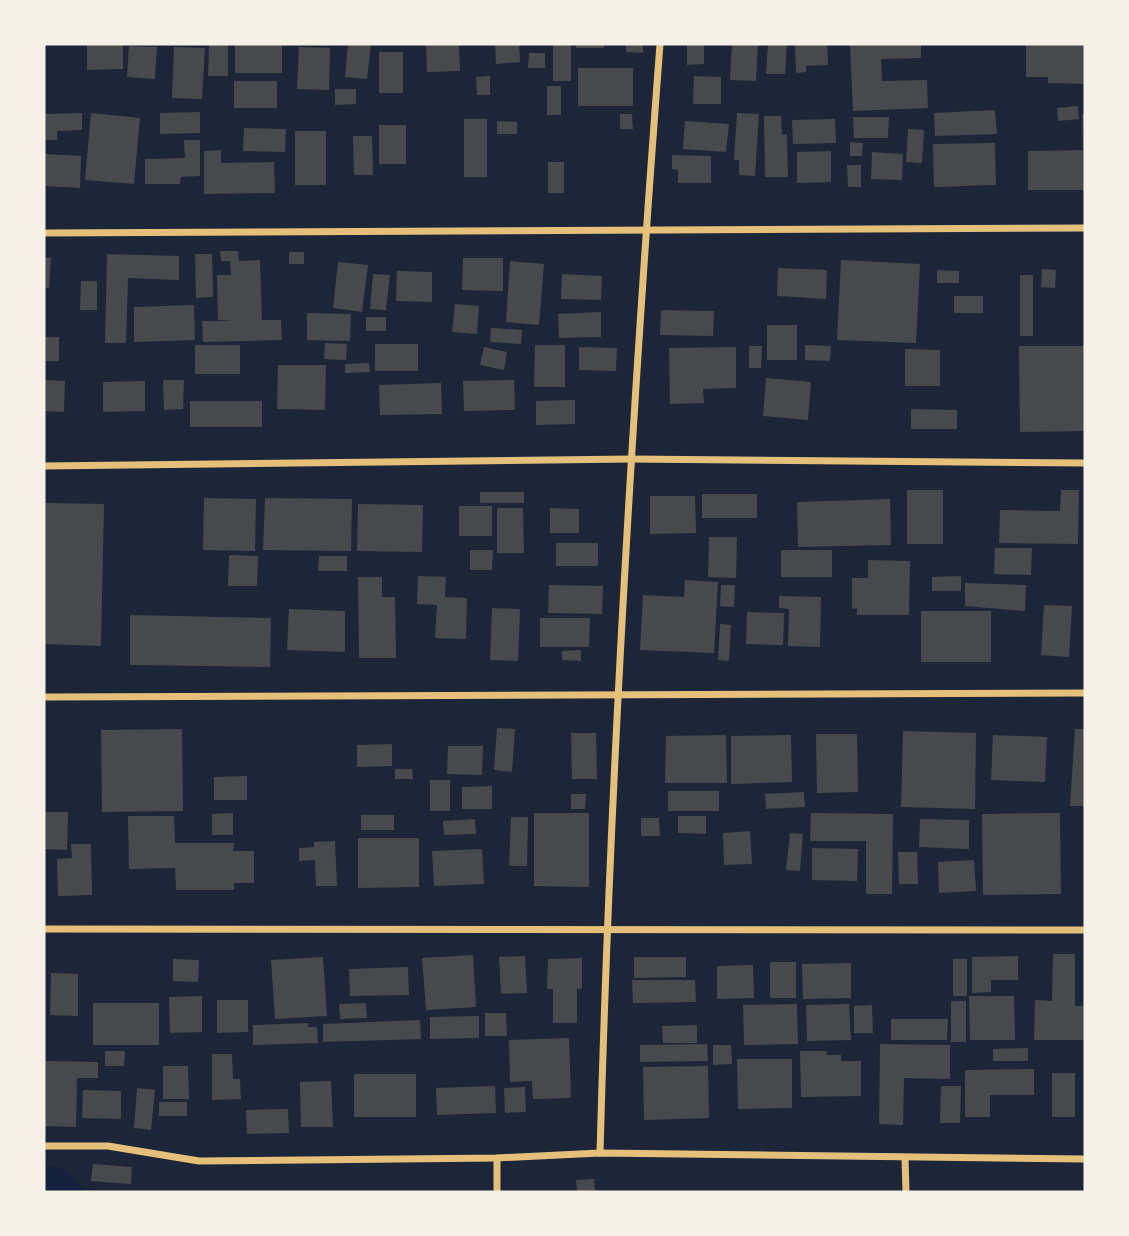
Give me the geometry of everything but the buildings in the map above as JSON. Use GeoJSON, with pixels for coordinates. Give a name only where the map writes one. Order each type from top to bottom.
{"type":"FeatureCollection","features":[{"type":"Feature","properties":{"kind":"street"},"geometry":{"type":"LineString","coordinates":[[600,1153],[606,928],[631,458],[660,44]]}},
{"type":"Feature","properties":{"kind":"street"},"geometry":{"type":"LineString","coordinates":[[44,233],[646,228],[1085,228]]}},
{"type":"Feature","properties":{"kind":"street"},"geometry":{"type":"LineString","coordinates":[[44,466],[631,458],[1085,463]]}},
{"type":"Feature","properties":{"kind":"street"},"geometry":{"type":"LineString","coordinates":[[44,697],[1085,693]]}},
{"type":"Feature","properties":{"kind":"street"},"geometry":{"type":"LineString","coordinates":[[44,929],[1085,930]]}},
{"type":"Feature","properties":{"kind":"street"},"geometry":{"type":"LineString","coordinates":[[44,1146],[108,1146],[199,1161],[497,1158],[600,1153],[1085,1159]]}},
{"type":"Feature","properties":{"kind":"street"},"geometry":{"type":"LineString","coordinates":[[497,1158],[497,1192]]}},
{"type":"Feature","properties":{"kind":"street"},"geometry":{"type":"LineString","coordinates":[[905,1158],[906,1192]]}},
{"type":"Feature","properties":{"kind":"shaded area"},"geometry":{"type":"Polygon","coordinates":[[[44,44],[1085,44],[1085,1192],[105,1192],[83,1187],[62,1168],[44,1166],[44,44]]]}}]}
